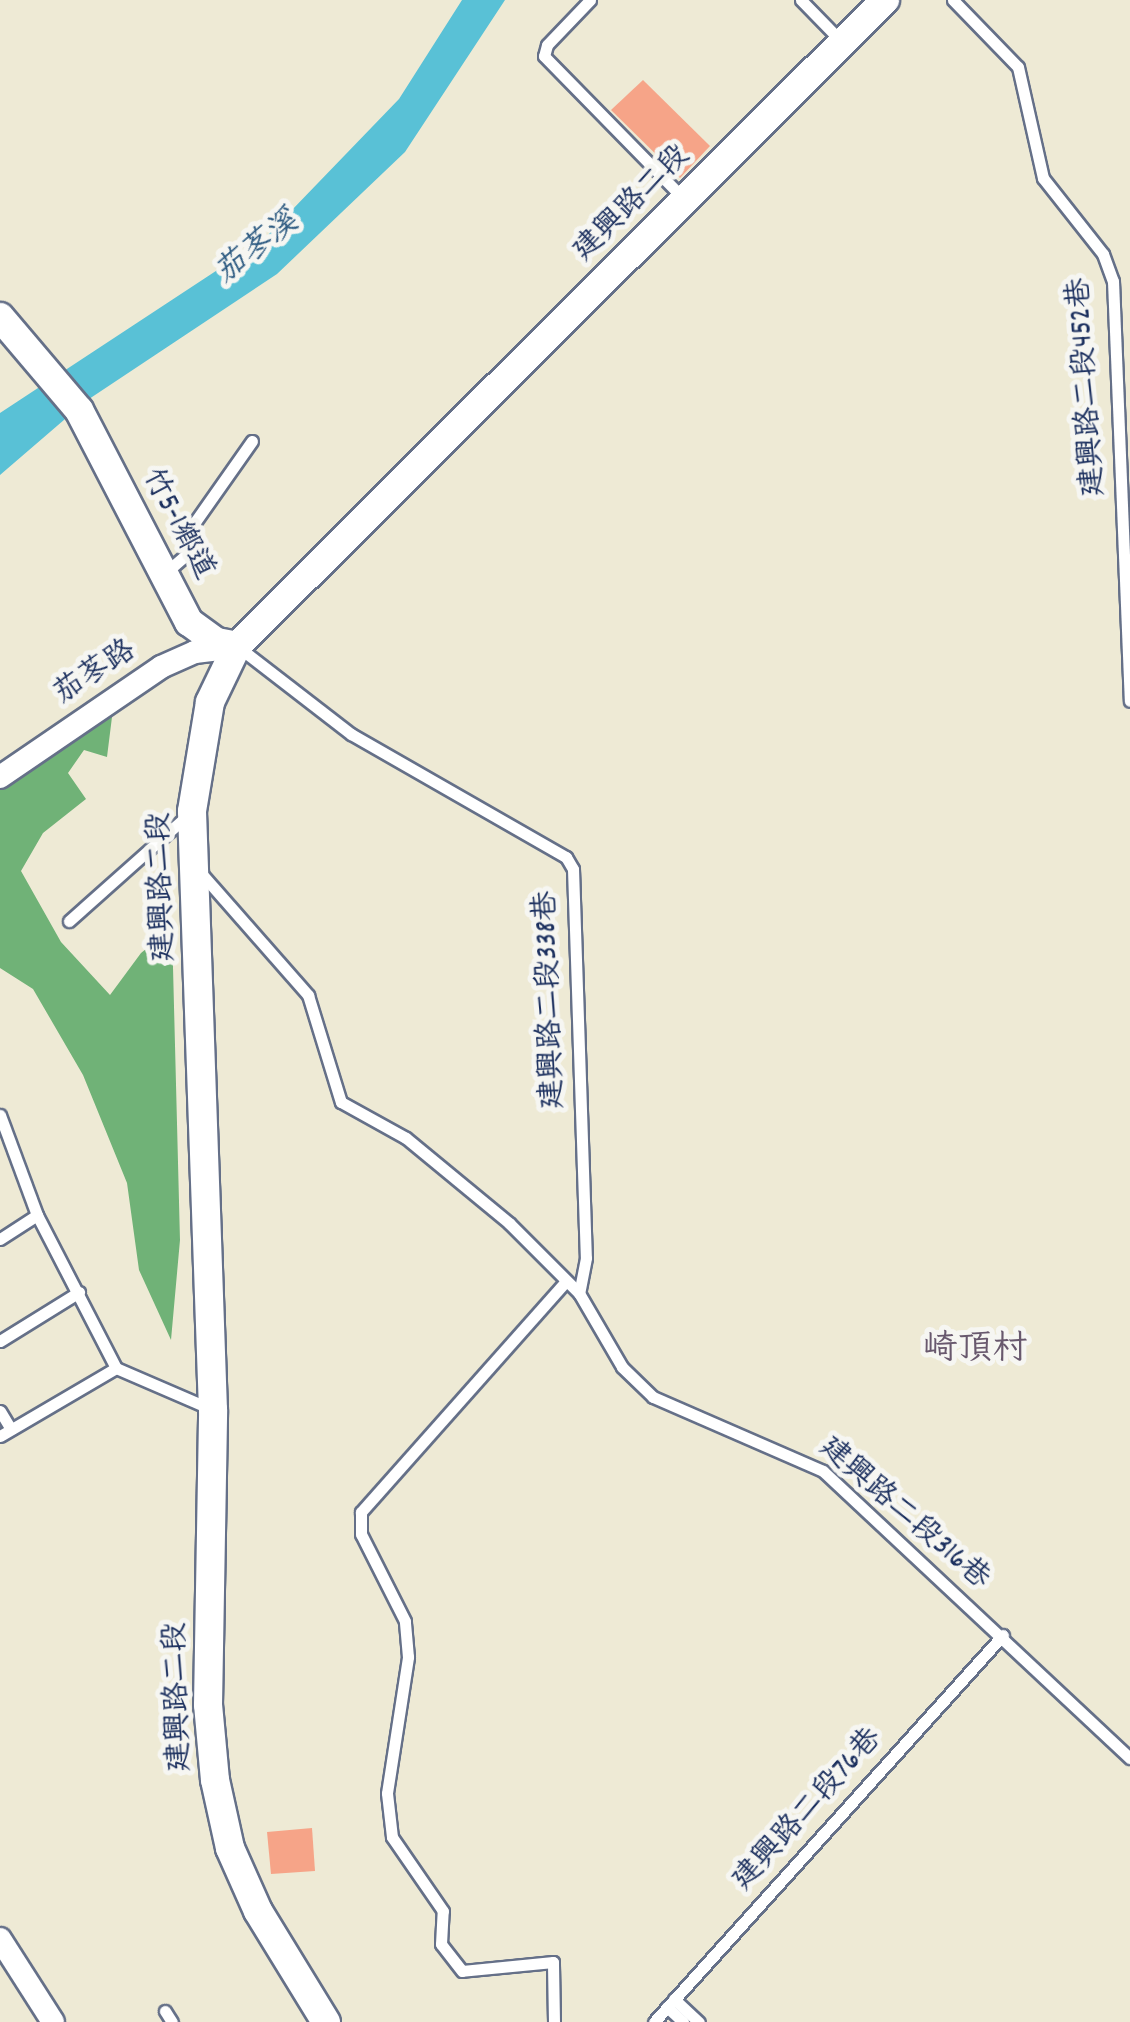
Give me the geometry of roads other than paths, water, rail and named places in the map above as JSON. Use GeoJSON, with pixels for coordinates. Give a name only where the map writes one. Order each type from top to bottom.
{"type":"FeatureCollection","features":[{"type":"Feature","properties":{"kind":"street","name":"建興路二段"},"geometry":{"type":"LineString","coordinates":[[326,2022],[258,1911],[230,1848],[215,1780],[208,1705],[213,1410],[192,811],[210,702],[237,646],[885,0]]}},
{"type":"Feature","properties":{"kind":"street","name":"竹5-1鄉道"},"geometry":{"type":"LineString","coordinates":[[0,317],[79,410],[189,622],[217,642],[237,646]]}},
{"type":"Feature","properties":{"kind":"street","name":"茄苳路"},"geometry":{"type":"LineString","coordinates":[[0,777],[161,667],[195,652],[237,646]]}},
{"type":"Feature","properties":{"kind":"street"},"geometry":{"type":"LineString","coordinates":[[0,1939],[8,1968],[53,2022]]}},
{"type":"Feature","properties":{"kind":"lane"},"geometry":{"type":"LineString","coordinates":[[590,0],[547,44],[544,56],[684,199]]}},
{"type":"Feature","properties":{"kind":"lane"},"geometry":{"type":"LineString","coordinates":[[800,0],[842,42]]}},
{"type":"Feature","properties":{"kind":"lane","name":"建興路二段452巷"},"geometry":{"type":"LineString","coordinates":[[953,0],[1018,68],[1043,178],[1103,254],[1113,281],[1130,701]]}},
{"type":"Feature","properties":{"kind":"lane"},"geometry":{"type":"LineString","coordinates":[[164,574],[188,552],[196,522],[252,442]]}},
{"type":"Feature","properties":{"kind":"lane","name":"建興路二段338巷"},"geometry":{"type":"LineString","coordinates":[[237,646],[351,734],[566,857],[573,870],[586,1258],[579,1294]]}},
{"type":"Feature","properties":{"kind":"lane"},"geometry":{"type":"LineString","coordinates":[[69,921],[192,811]]}},
{"type":"Feature","properties":{"kind":"lane","name":"建興路二段316巷"},"geometry":{"type":"LineString","coordinates":[[197,870],[308,995],[341,1102],[421,1149],[510,1223],[579,1294],[622,1367],[654,1397],[823,1470],[1130,1758]]}},
{"type":"Feature","properties":{"kind":"lane"},"geometry":{"type":"LineString","coordinates":[[0,1116],[3,1139],[37,1215],[116,1368],[213,1410]]}},
{"type":"Feature","properties":{"kind":"lane"},"geometry":{"type":"LineString","coordinates":[[0,1239],[37,1215]]}},
{"type":"Feature","properties":{"kind":"lane"},"geometry":{"type":"LineString","coordinates":[[554,2022],[553,1962],[462,1970],[442,1944],[443,1911],[400,1855],[387,1814],[408,1657],[405,1621],[361,1534],[362,1512],[566,1281]]}},
{"type":"Feature","properties":{"kind":"lane"},"geometry":{"type":"LineString","coordinates":[[0,1340],[79,1292]]}},
{"type":"Feature","properties":{"kind":"lane"},"geometry":{"type":"LineString","coordinates":[[0,1411],[5,1432],[116,1368]]}},
{"type":"Feature","properties":{"kind":"lane","name":"建興路二段76巷"},"geometry":{"type":"LineString","coordinates":[[654,2022],[1003,1635]]}},
{"type":"Feature","properties":{"kind":"lane"},"geometry":{"type":"LineString","coordinates":[[671,2003],[683,2022]]}},
{"type":"Feature","properties":{"kind":"lane"},"geometry":{"type":"LineString","coordinates":[[671,2003],[699,2022]]}},
{"type":"Feature","properties":{"kind":"water","name":"茄苳溪"},"geometry":{"type":"Polygon","coordinates":[[[462,0],[505,0],[405,152],[277,274],[86,401],[0,475],[0,413],[263,240],[399,99],[462,0]]]}},
{"type":"Feature","properties":{"kind":"district","name":"崎頂村"},"geometry":{"type":"Point","coordinates":[975,1351]}}]}
